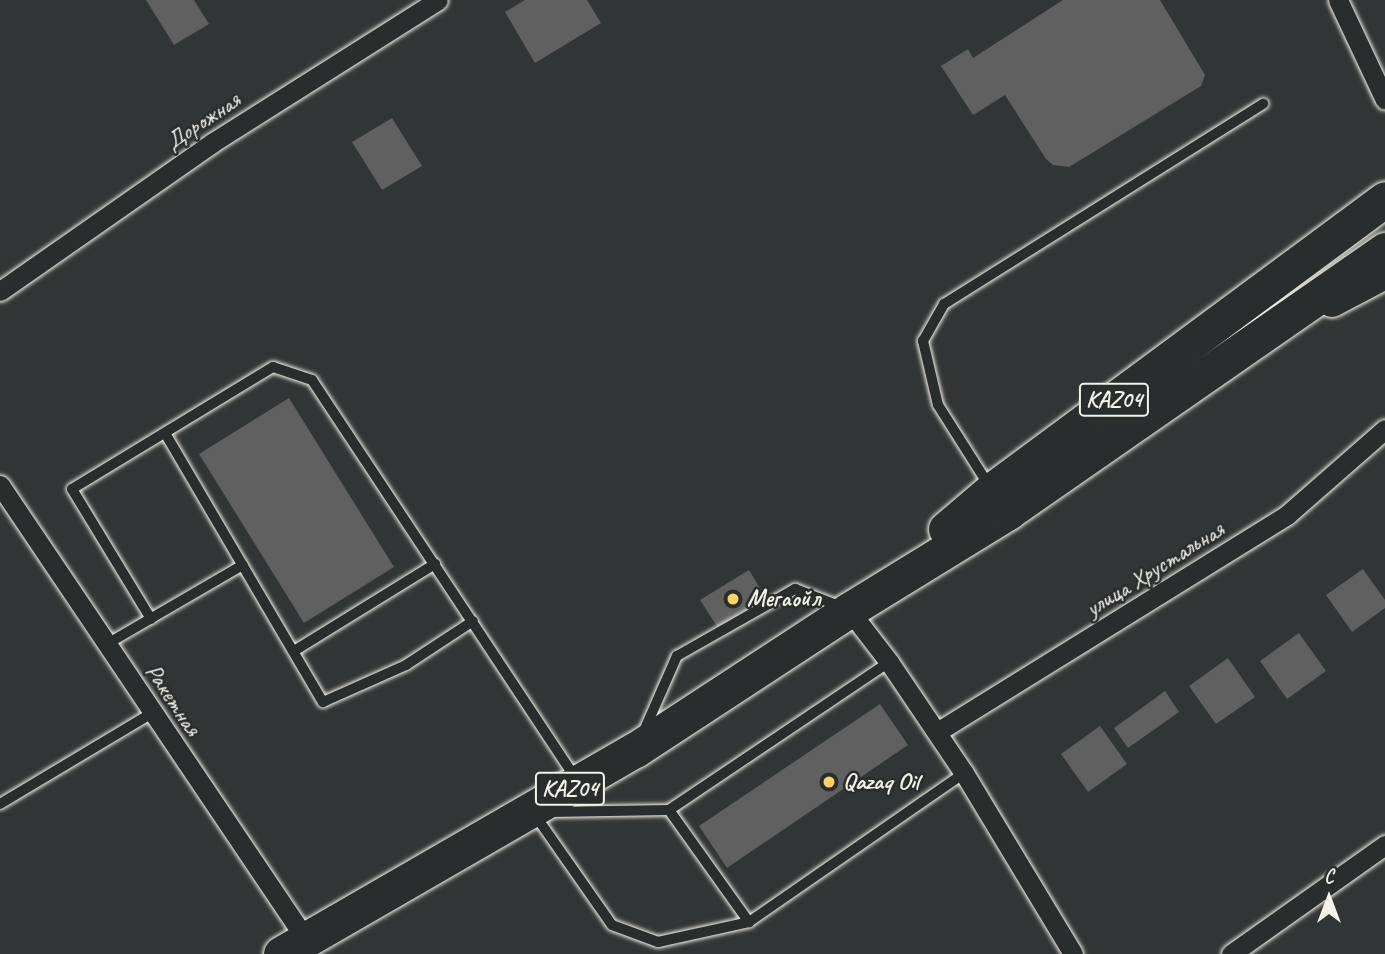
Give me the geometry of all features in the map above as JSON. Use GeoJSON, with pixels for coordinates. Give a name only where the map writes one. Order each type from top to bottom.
{"type":"FeatureCollection","features":[{"type":"Feature","properties":{"kind":"highway","name":"KАZ04"},"geometry":{"type":"LineString","coordinates":[[849,610],[992,490],[1385,199]]}},
{"type":"Feature","properties":{"kind":"highway","name":"KАZ04"},"geometry":{"type":"LineString","coordinates":[[294,948],[635,750],[849,610],[1008,512],[1385,250]]}},
{"type":"Feature","properties":{"kind":"main road"},"geometry":{"type":"LineString","coordinates":[[1251,345],[1385,274]]}},
{"type":"Feature","properties":{"kind":"street","name":"Дорожная"},"geometry":{"type":"LineString","coordinates":[[0,291],[212,143],[438,0]]}},
{"type":"Feature","properties":{"kind":"street"},"geometry":{"type":"LineString","coordinates":[[1338,0],[1385,100]]}},
{"type":"Feature","properties":{"kind":"street","name":"улица Хрустальная"},"geometry":{"type":"LineString","coordinates":[[937,732],[1289,514],[1385,429]]}},
{"type":"Feature","properties":{"kind":"street","name":"Ракетная"},"geometry":{"type":"LineString","coordinates":[[0,485],[152,713],[294,948]]}},
{"type":"Feature","properties":{"kind":"street"},"geometry":{"type":"LineString","coordinates":[[849,610],[890,662],[964,773],[1073,954]]}},
{"type":"Feature","properties":{"kind":"street"},"geometry":{"type":"LineString","coordinates":[[1231,954],[1385,845]]}},
{"type":"Feature","properties":{"kind":"lane"},"geometry":{"type":"LineString","coordinates":[[992,490],[938,404],[923,341],[944,304],[1263,104]]}},
{"type":"Feature","properties":{"kind":"lane"},"geometry":{"type":"LineString","coordinates":[[151,619],[72,489],[273,368],[312,380],[579,784]]}},
{"type":"Feature","properties":{"kind":"lane"},"geometry":{"type":"LineString","coordinates":[[165,433],[323,702],[405,665],[473,621]]}},
{"type":"Feature","properties":{"kind":"lane"},"geometry":{"type":"LineString","coordinates":[[294,651],[436,564]]}},
{"type":"Feature","properties":{"kind":"lane"},"geometry":{"type":"LineString","coordinates":[[106,644],[243,565]]}},
{"type":"Feature","properties":{"kind":"lane"},"geometry":{"type":"LineString","coordinates":[[635,750],[677,656],[795,589],[849,610]]}},
{"type":"Feature","properties":{"kind":"lane"},"geometry":{"type":"LineString","coordinates":[[532,812],[669,810],[890,662]]}},
{"type":"Feature","properties":{"kind":"lane"},"geometry":{"type":"LineString","coordinates":[[0,804],[152,713]]}},
{"type":"Feature","properties":{"kind":"lane"},"geometry":{"type":"LineString","coordinates":[[532,812],[612,925],[658,942],[749,922],[964,773]]}},
{"type":"Feature","properties":{"kind":"lane"},"geometry":{"type":"LineString","coordinates":[[669,810],[749,922]]}},
{"type":"Feature","properties":{"kind":"building"},"geometry":{"type":"Polygon","coordinates":[[[146,0],[194,0],[209,24],[174,45],[146,0]]]}},
{"type":"Feature","properties":{"kind":"building"},"geometry":{"type":"Polygon","coordinates":[[[525,0],[587,0],[601,23],[535,63],[505,12],[525,0]]]}},
{"type":"Feature","properties":{"kind":"building"},"geometry":{"type":"Polygon","coordinates":[[[1063,0],[1160,0],[1205,75],[1201,86],[1069,167],[1053,165],[1046,159],[1005,95],[973,115],[941,66],[968,49],[973,58],[1063,0]]]}},
{"type":"Feature","properties":{"kind":"building"},"geometry":{"type":"Polygon","coordinates":[[[392,118],[422,166],[382,190],[352,142],[392,118]]]}},
{"type":"Feature","properties":{"kind":"building"},"geometry":{"type":"Polygon","coordinates":[[[289,398],[394,567],[304,623],[199,454],[289,398]]]}},
{"type":"Feature","properties":{"kind":"building"},"geometry":{"type":"Polygon","coordinates":[[[1363,569],[1385,600],[1385,608],[1352,632],[1326,595],[1363,569]]]}},
{"type":"Feature","properties":{"kind":"building","name":"Мегаойл"},"geometry":{"type":"Polygon","coordinates":[[[749,570],[766,598],[718,628],[700,600],[749,570]]]}},
{"type":"Feature","properties":{"kind":"building"},"geometry":{"type":"Polygon","coordinates":[[[1299,633],[1326,671],[1287,699],[1260,661],[1299,633]]]}},
{"type":"Feature","properties":{"kind":"building"},"geometry":{"type":"Polygon","coordinates":[[[1228,658],[1255,697],[1216,724],[1189,686],[1228,658]]]}},
{"type":"Feature","properties":{"kind":"building"},"geometry":{"type":"Polygon","coordinates":[[[1165,691],[1179,712],[1128,748],[1114,728],[1165,691]]]}},
{"type":"Feature","properties":{"kind":"building"},"geometry":{"type":"Polygon","coordinates":[[[880,704],[908,745],[727,868],[699,826],[880,704]]]}},
{"type":"Feature","properties":{"kind":"building"},"geometry":{"type":"Polygon","coordinates":[[[1100,726],[1127,764],[1088,792],[1061,754],[1100,726]]]}},
{"type":"Feature","properties":{"kind":"place","name":"Мегаойл"},"geometry":{"type":"Point","coordinates":[733,599]}},
{"type":"Feature","properties":{"kind":"place","name":"Qazaq Oil"},"geometry":{"type":"Point","coordinates":[829,782]}}]}
